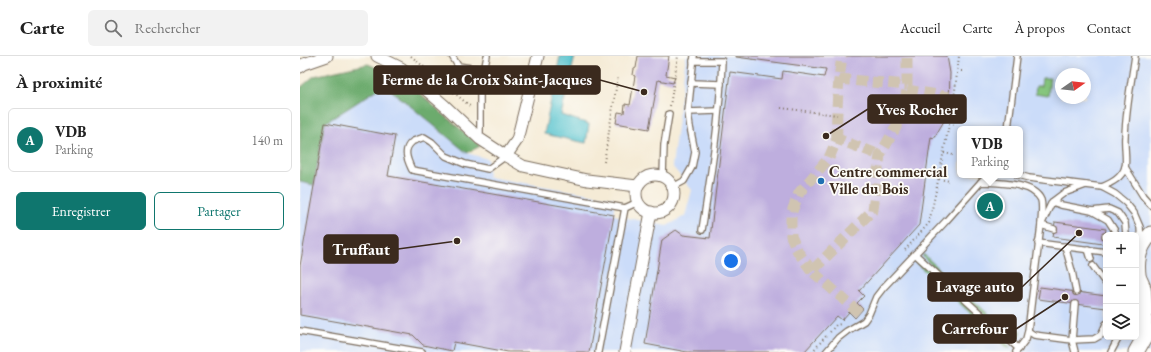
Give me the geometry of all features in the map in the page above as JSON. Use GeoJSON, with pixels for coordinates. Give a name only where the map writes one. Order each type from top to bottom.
{"type":"FeatureCollection","features":[{"type":"Feature","properties":{"kind":"main road"},"geometry":{"type":"LineString","coordinates":[[1136,352],[1147,334],[1144,300],[1138,275],[1137,260],[1142,247],[1151,234]]}},
{"type":"Feature","properties":{"kind":"street"},"geometry":{"type":"LineString","coordinates":[[300,67],[304,64],[327,56]]}},
{"type":"Feature","properties":{"kind":"street"},"geometry":{"type":"LineString","coordinates":[[377,56],[401,68],[480,139],[523,166],[587,180],[637,186]]}},
{"type":"Feature","properties":{"kind":"street"},"geometry":{"type":"LineString","coordinates":[[506,156],[517,140],[538,56]]}},
{"type":"Feature","properties":{"kind":"street"},"geometry":{"type":"LineString","coordinates":[[657,174],[663,176],[673,187],[674,197],[672,203],[663,211],[657,213],[650,212],[641,207],[638,202],[636,191],[637,186],[645,177],[657,174]]}},
{"type":"Feature","properties":{"kind":"street"},"geometry":{"type":"LineString","coordinates":[[625,352],[650,212]]}},
{"type":"Feature","properties":{"kind":"lane"},"geometry":{"type":"LineString","coordinates":[[452,56],[458,66],[485,70]]}},
{"type":"Feature","properties":{"kind":"lane"},"geometry":{"type":"LineString","coordinates":[[480,139],[480,92],[488,56]]}},
{"type":"Feature","properties":{"kind":"lane"},"geometry":{"type":"LineString","coordinates":[[1008,126],[1017,56]]}},
{"type":"Feature","properties":{"kind":"lane"},"geometry":{"type":"LineString","coordinates":[[1135,56],[1124,139],[1125,167],[1143,196],[1151,205]]}},
{"type":"Feature","properties":{"kind":"lane"},"geometry":{"type":"LineString","coordinates":[[673,187],[684,180],[692,167],[695,152],[688,112],[693,58],[722,59],[713,164],[702,230]]}},
{"type":"Feature","properties":{"kind":"lane"},"geometry":{"type":"LineString","coordinates":[[691,84],[721,84]]}},
{"type":"Feature","properties":{"kind":"lane"},"geometry":{"type":"LineString","coordinates":[[688,112],[718,111]]}},
{"type":"Feature","properties":{"kind":"lane"},"geometry":{"type":"LineString","coordinates":[[663,176],[664,145],[669,114]]}},
{"type":"Feature","properties":{"kind":"lane"},"geometry":{"type":"LineString","coordinates":[[506,156],[488,170],[465,164],[446,156],[432,142],[424,138],[412,142],[407,150],[407,160],[412,170],[625,208],[638,202]]}},
{"type":"Feature","properties":{"kind":"lane"},"geometry":{"type":"LineString","coordinates":[[1102,187],[1119,177],[1125,167]]}},
{"type":"Feature","properties":{"kind":"lane"},"geometry":{"type":"LineString","coordinates":[[1023,176],[1102,187],[1115,194],[1126,203],[1134,213],[1140,227],[1142,247]]}},
{"type":"Feature","properties":{"kind":"lane"},"geometry":{"type":"LineString","coordinates":[[826,352],[838,338],[864,321],[869,314],[876,297],[984,178]]}},
{"type":"Feature","properties":{"kind":"lane"},"geometry":{"type":"LineString","coordinates":[[915,254],[1017,351],[1026,339],[1028,331],[1041,225],[1042,202],[1038,196],[1025,186],[981,182]]}},
{"type":"Feature","properties":{"kind":"lane"},"geometry":{"type":"LineString","coordinates":[[1041,225],[1052,202],[1064,193],[1086,185]]}},
{"type":"Feature","properties":{"kind":"lane"},"geometry":{"type":"LineString","coordinates":[[1052,202],[1092,211],[1109,209],[1118,213],[1125,223],[1126,232]]}},
{"type":"Feature","properties":{"kind":"lane"},"geometry":{"type":"LineString","coordinates":[[598,352],[625,208]]}},
{"type":"Feature","properties":{"kind":"lane"},"geometry":{"type":"LineString","coordinates":[[1092,211],[1108,220],[1114,232]]}},
{"type":"Feature","properties":{"kind":"lane"},"geometry":{"type":"LineString","coordinates":[[1041,225],[1054,229]]}},
{"type":"Feature","properties":{"kind":"lane"},"geometry":{"type":"LineString","coordinates":[[1038,243],[1103,252]]}},
{"type":"Feature","properties":{"kind":"lane"},"geometry":{"type":"LineString","coordinates":[[1065,246],[1076,292]]}},
{"type":"Feature","properties":{"kind":"lane"},"geometry":{"type":"LineString","coordinates":[[1088,249],[1091,258]]}},
{"type":"Feature","properties":{"kind":"lane"},"geometry":{"type":"LineString","coordinates":[[1093,266],[1103,280]]}},
{"type":"Feature","properties":{"kind":"lane"},"geometry":{"type":"LineString","coordinates":[[1075,304],[1072,340],[1075,352]]}},
{"type":"Feature","properties":{"kind":"lane"},"geometry":{"type":"LineString","coordinates":[[300,330],[422,352]]}},
{"type":"Feature","properties":{"kind":"lane"},"geometry":{"type":"LineString","coordinates":[[1028,331],[1034,335],[1072,340],[1094,339],[1101,335],[1103,331]]}},
{"type":"Feature","properties":{"kind":"lane"},"geometry":{"type":"LineString","coordinates":[[1111,352],[1117,340]]}},
{"type":"Feature","properties":{"kind":"path"},"geometry":{"type":"LineString","coordinates":[[411,56],[466,104],[480,114]]}},
{"type":"Feature","properties":{"kind":"path"},"geometry":{"type":"LineString","coordinates":[[669,114],[678,56]]}},
{"type":"Feature","properties":{"kind":"path"},"geometry":{"type":"LineString","coordinates":[[904,251],[929,224],[954,98],[959,56]]}},
{"type":"Feature","properties":{"kind":"path"},"geometry":{"type":"LineString","coordinates":[[958,71],[965,71]]}},
{"type":"Feature","properties":{"kind":"path"},"geometry":{"type":"LineString","coordinates":[[604,162],[618,76]]}},
{"type":"Feature","properties":{"kind":"path"},"geometry":{"type":"LineString","coordinates":[[950,97],[962,100]]}},
{"type":"Feature","properties":{"kind":"path"},"geometry":{"type":"LineString","coordinates":[[781,108],[836,115]]}},
{"type":"Feature","properties":{"kind":"path"},"geometry":{"type":"LineString","coordinates":[[949,124],[957,125]]}},
{"type":"Feature","properties":{"kind":"path"},"geometry":{"type":"LineString","coordinates":[[944,153],[953,155]]}},
{"type":"Feature","properties":{"kind":"path"},"geometry":{"type":"LineString","coordinates":[[939,179],[950,181]]}},
{"type":"Feature","properties":{"kind":"path"},"geometry":{"type":"LineString","coordinates":[[812,352],[836,325],[842,324]]}},
{"type":"Feature","properties":{"kind":"shaded area"},"geometry":{"type":"Polygon","coordinates":[[[686,56],[1151,56],[1151,352],[300,352],[300,137],[378,89],[391,90],[467,153],[488,159],[488,177],[614,198],[614,215],[667,226],[685,216],[692,190],[672,166],[686,56]]]}},
{"type":"Feature","properties":{"kind":"green space"},"geometry":{"type":"Polygon","coordinates":[[[368,64],[405,81],[480,146],[467,153],[391,90],[378,89],[325,123],[314,185],[300,182],[300,88],[314,76],[368,64]]]}},
{"type":"Feature","properties":{"kind":"green space"},"geometry":{"type":"Polygon","coordinates":[[[1042,78],[1050,78],[1048,96],[1035,94],[1036,86],[1041,86],[1042,78]]]}},
{"type":"Feature","properties":{"kind":"green space"},"geometry":{"type":"Polygon","coordinates":[[[923,254],[1013,337],[1020,330],[1018,339],[1015,341],[1012,340],[923,257],[923,254]]]}},
{"type":"Feature","properties":{"kind":"green space"},"geometry":{"type":"Polygon","coordinates":[[[916,259],[1010,347],[1009,349],[914,261],[916,259]]]}},
{"type":"Feature","properties":{"kind":"water"},"geometry":{"type":"Polygon","coordinates":[[[560,56],[575,56],[561,115],[589,124],[586,143],[544,134],[560,56]]]}},
{"type":"Feature","properties":{"kind":"building"},"geometry":{"type":"Polygon","coordinates":[[[638,56],[669,56],[666,75],[675,77],[673,83],[658,80],[649,129],[616,123],[618,112],[624,113],[625,104],[630,105],[635,76],[633,75],[638,56]]]}},
{"type":"Feature","properties":{"kind":"building","name":"Centre commercial Ville du Bois"},"geometry":{"type":"Polygon","coordinates":[[[736,56],[947,56],[950,73],[949,104],[944,121],[934,138],[931,137],[919,225],[859,291],[864,296],[857,303],[863,309],[855,318],[849,312],[842,320],[837,316],[804,352],[687,352],[645,344],[662,240],[676,230],[683,235],[710,238],[730,72],[782,79],[783,71],[824,77],[826,69],[736,56]]]}},
{"type":"Feature","properties":{"kind":"building"},"geometry":{"type":"Polygon","coordinates":[[[325,123],[395,136],[388,176],[614,215],[589,352],[508,352],[454,342],[452,351],[423,345],[413,335],[300,315],[300,266],[325,123]]]}},
{"type":"Feature","properties":{"kind":"building"},"geometry":{"type":"Polygon","coordinates":[[[1055,222],[1106,229],[1105,232],[1103,232],[1103,244],[1053,237],[1055,222]]]}},
{"type":"Feature","properties":{"kind":"building"},"geometry":{"type":"Polygon","coordinates":[[[1040,287],[1103,296],[1103,308],[1038,299],[1040,287]]]}},
{"type":"Feature","properties":{"kind":"tunnel"},"geometry":{"type":"LineString","coordinates":[[837,139],[839,77],[842,56]]}},
{"type":"Feature","properties":{"kind":"tunnel"},"geometry":{"type":"LineString","coordinates":[[859,313],[812,271],[873,210],[880,155],[902,117],[907,90],[907,56]]}},
{"type":"Feature","properties":{"kind":"tunnel"},"geometry":{"type":"LineString","coordinates":[[839,79],[907,85]]}},
{"type":"Feature","properties":{"kind":"tunnel"},"geometry":{"type":"LineString","coordinates":[[907,90],[949,97]]}},
{"type":"Feature","properties":{"kind":"tunnel"},"geometry":{"type":"LineString","coordinates":[[812,271],[798,252],[791,236],[791,214],[799,193],[829,158],[837,139],[880,155]]}},
{"type":"Feature","properties":{"kind":"place","name":"Ferme de la Croix Saint-Jacques"},"geometry":{"type":"Point","coordinates":[644,92]}},
{"type":"Feature","properties":{"kind":"place","name":"Yves Rocher"},"geometry":{"type":"Point","coordinates":[826,136]}},
{"type":"Feature","properties":{"kind":"place","name":"Centre commercial Ville du Bois"},"geometry":{"type":"Point","coordinates":[821,181]}},
{"type":"Feature","properties":{"kind":"place","name":"VDB"},"geometry":{"type":"Point","coordinates":[990,206]}},
{"type":"Feature","properties":{"kind":"place","name":"Lavage auto"},"geometry":{"type":"Point","coordinates":[1079,233]}},
{"type":"Feature","properties":{"kind":"place","name":"Truffaut"},"geometry":{"type":"Point","coordinates":[457,241]}},
{"type":"Feature","properties":{"kind":"place","name":"Carrefour"},"geometry":{"type":"Point","coordinates":[1065,297]}}]}
